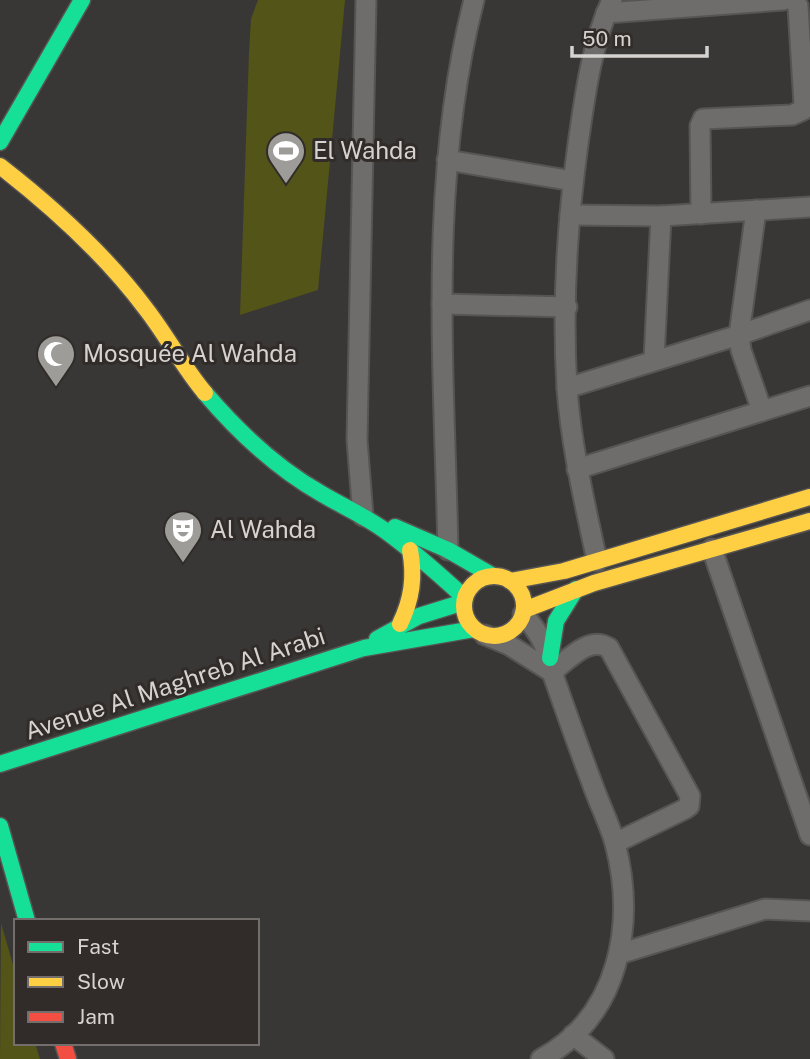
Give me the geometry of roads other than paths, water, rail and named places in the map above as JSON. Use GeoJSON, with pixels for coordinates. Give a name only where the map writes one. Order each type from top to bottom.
{"type":"FeatureCollection","features":[{"type":"Feature","properties":{"kind":"main road"},"geometry":{"type":"LineString","coordinates":[[0,142],[82,0]]}},
{"type":"Feature","properties":{"kind":"main road"},"geometry":{"type":"LineString","coordinates":[[0,166],[40,197],[103,256],[147,310],[189,374],[253,445],[271,461],[321,494],[363,516],[410,550],[464,600]]}},
{"type":"Feature","properties":{"kind":"main road"},"geometry":{"type":"LineString","coordinates":[[363,516],[392,525],[448,550],[493,576],[510,581],[546,575],[597,561],[810,496]]}},
{"type":"Feature","properties":{"kind":"main road"},"geometry":{"type":"LineString","coordinates":[[493,576],[475,583],[464,600],[465,617],[480,632],[495,636],[512,630],[523,612],[576,589],[810,521]]}},
{"type":"Feature","properties":{"kind":"main road"},"geometry":{"type":"LineString","coordinates":[[400,624],[412,596],[414,572],[410,550]]}},
{"type":"Feature","properties":{"kind":"main road"},"geometry":{"type":"LineString","coordinates":[[510,581],[521,593],[523,612]]}},
{"type":"Feature","properties":{"kind":"main road"},"geometry":{"type":"LineString","coordinates":[[551,665],[556,621],[576,589]]}},
{"type":"Feature","properties":{"kind":"main road","name":"Avenue Al Maghreb Al Arabi"},"geometry":{"type":"LineString","coordinates":[[363,648],[400,624],[464,600]]}},
{"type":"Feature","properties":{"kind":"main road","name":"Avenue Al Maghreb Al Arabi"},"geometry":{"type":"LineString","coordinates":[[0,764],[363,648],[480,632]]}},
{"type":"Feature","properties":{"kind":"main road"},"geometry":{"type":"LineString","coordinates":[[0,826],[26,919]]}},
{"type":"Feature","properties":{"kind":"street"},"geometry":{"type":"LineString","coordinates":[[363,516],[357,440],[366,0]]}},
{"type":"Feature","properties":{"kind":"street"},"geometry":{"type":"LineString","coordinates":[[448,550],[441,244],[447,160],[462,48],[474,0]]}},
{"type":"Feature","properties":{"kind":"street"},"geometry":{"type":"LineString","coordinates":[[597,561],[577,469],[567,388],[566,246],[586,87],[609,6],[783,0]]}},
{"type":"Feature","properties":{"kind":"street"},"geometry":{"type":"LineString","coordinates":[[701,214],[700,126],[703,119],[792,115],[803,110],[798,6],[793,0]]}},
{"type":"Feature","properties":{"kind":"street"},"geometry":{"type":"LineString","coordinates":[[447,160],[573,181]]}},
{"type":"Feature","properties":{"kind":"street"},"geometry":{"type":"LineString","coordinates":[[570,215],[661,216],[810,207]]}},
{"type":"Feature","properties":{"kind":"street"},"geometry":{"type":"LineString","coordinates":[[756,210],[739,335],[741,350],[762,411]]}},
{"type":"Feature","properties":{"kind":"street"},"geometry":{"type":"LineString","coordinates":[[654,360],[661,216]]}},
{"type":"Feature","properties":{"kind":"street"},"geometry":{"type":"LineString","coordinates":[[442,304],[567,307]]}},
{"type":"Feature","properties":{"kind":"street"},"geometry":{"type":"LineString","coordinates":[[567,388],[739,335],[810,310]]}},
{"type":"Feature","properties":{"kind":"street"},"geometry":{"type":"LineString","coordinates":[[577,469],[810,396]]}},
{"type":"Feature","properties":{"kind":"street"},"geometry":{"type":"LineString","coordinates":[[712,549],[810,835]]}},
{"type":"Feature","properties":{"kind":"street"},"geometry":{"type":"LineString","coordinates":[[523,612],[544,642],[615,843],[622,885],[623,929],[613,977],[590,1017],[573,1035],[541,1059]]}},
{"type":"Feature","properties":{"kind":"street"},"geometry":{"type":"LineString","coordinates":[[480,632],[551,665]]}},
{"type":"Feature","properties":{"kind":"street"},"geometry":{"type":"LineString","coordinates":[[551,665],[590,644],[603,644],[609,648],[690,796],[689,806],[685,809],[615,843]]}},
{"type":"Feature","properties":{"kind":"street"},"geometry":{"type":"LineString","coordinates":[[619,954],[765,909],[810,911]]}},
{"type":"Feature","properties":{"kind":"street"},"geometry":{"type":"LineString","coordinates":[[573,1035],[604,1059]]}},
{"type":"Feature","properties":{"kind":"place","name":"El Wahda"},"geometry":{"type":"Point","coordinates":[286,185]}},
{"type":"Feature","properties":{"kind":"place","name":"Mosquée Al Wahda"},"geometry":{"type":"Point","coordinates":[56,388]}},
{"type":"Feature","properties":{"kind":"place","name":"Al Wahda"},"geometry":{"type":"Point","coordinates":[183,564]}}]}
